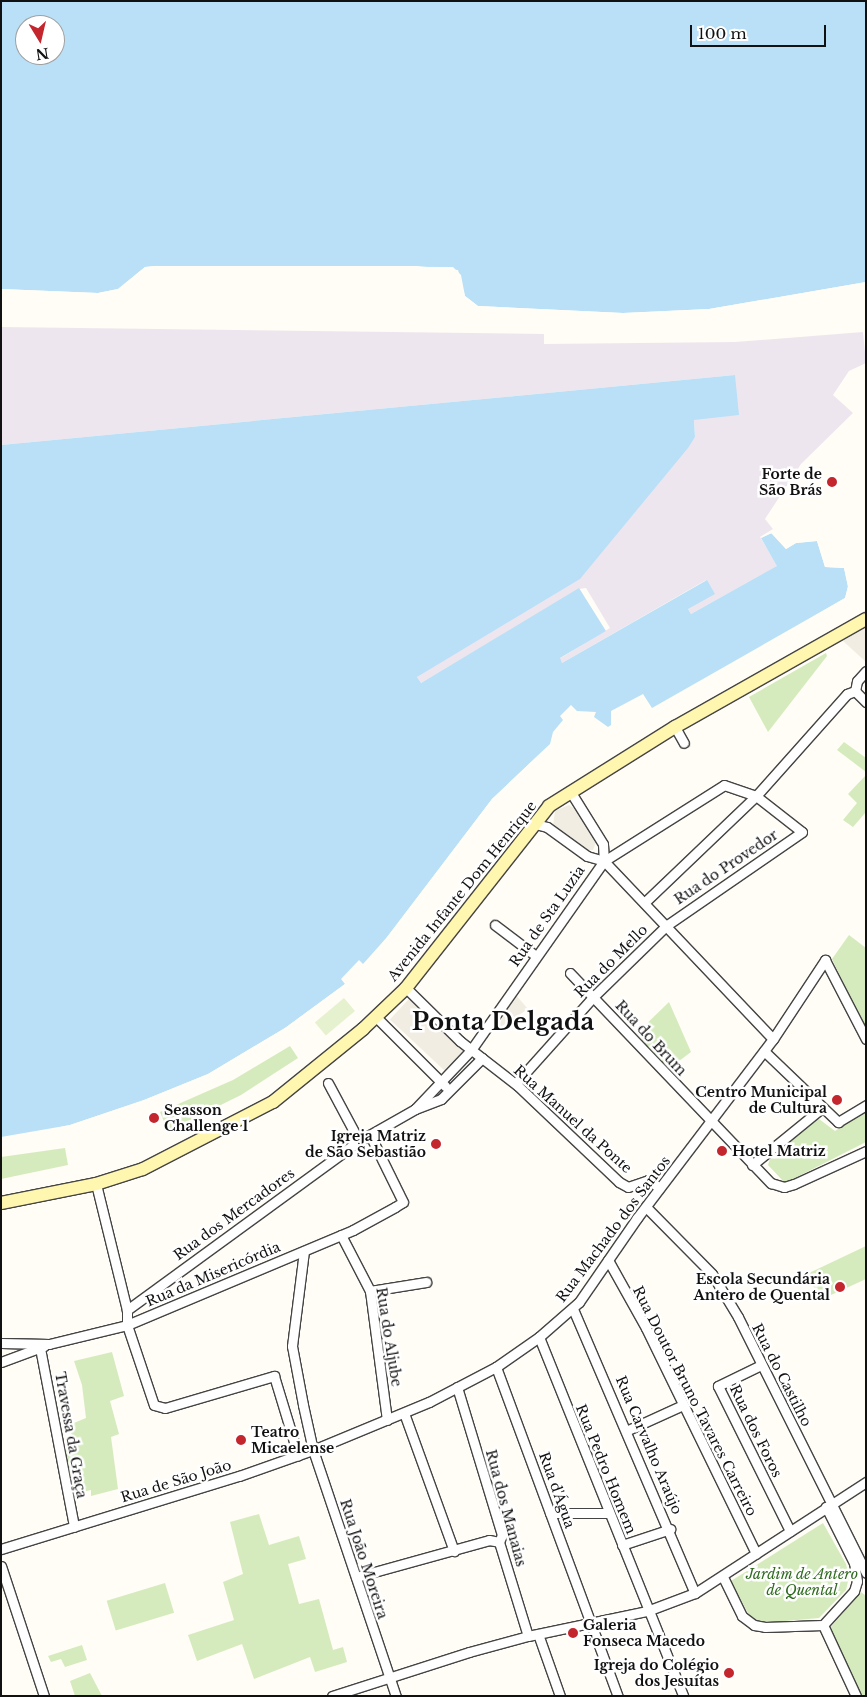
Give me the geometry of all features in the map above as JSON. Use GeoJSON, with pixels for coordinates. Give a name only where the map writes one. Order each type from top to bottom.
{"type":"FeatureCollection","features":[{"type":"Feature","properties":{"kind":"main road","name":"Avenida Infante Dom Henrique"},"geometry":{"type":"LineString","coordinates":[[1,1203],[96,1184],[143,1169],[272,1102],[376,1017],[406,988],[550,806],[570,791],[675,727],[866,619]]}},
{"type":"Feature","properties":{"kind":"street"},"geometry":{"type":"LineString","coordinates":[[854,691],[857,681],[866,671]]}},
{"type":"Feature","properties":{"kind":"street"},"geometry":{"type":"LineString","coordinates":[[854,691],[866,702]]}},
{"type":"Feature","properties":{"kind":"street"},"geometry":{"type":"LineString","coordinates":[[645,902],[756,796],[847,694],[854,691]]}},
{"type":"Feature","properties":{"kind":"street"},"geometry":{"type":"LineString","coordinates":[[675,727],[684,743]]}},
{"type":"Feature","properties":{"kind":"street"},"geometry":{"type":"LineString","coordinates":[[604,861],[724,784],[756,796]]}},
{"type":"Feature","properties":{"kind":"street"},"geometry":{"type":"LineString","coordinates":[[570,791],[603,844],[604,861]]}},
{"type":"Feature","properties":{"kind":"street","name":"Rua do Provedor"},"geometry":{"type":"LineString","coordinates":[[666,925],[802,832],[756,796]]}},
{"type":"Feature","properties":{"kind":"street"},"geometry":{"type":"LineString","coordinates":[[535,824],[546,827],[587,856],[604,861],[645,902],[773,1039]]}},
{"type":"Feature","properties":{"kind":"street","name":"Rua de Sta Luzia"},"geometry":{"type":"LineString","coordinates":[[415,1109],[471,1050],[604,861]]}},
{"type":"Feature","properties":{"kind":"street"},"geometry":{"type":"LineString","coordinates":[[495,925],[536,956]]}},
{"type":"Feature","properties":{"kind":"street","name":"Rua do Mello"},"geometry":{"type":"LineString","coordinates":[[516,1083],[593,997],[666,925]]}},
{"type":"Feature","properties":{"kind":"street","name":"Rua Machado dos Santos"},"geometry":{"type":"LineString","coordinates":[[314,1450],[387,1420],[457,1387],[496,1366],[539,1337],[572,1309],[660,1188],[712,1123],[773,1039],[825,960],[866,1038]]}},
{"type":"Feature","properties":{"kind":"street","name":"Rua do Brum"},"geometry":{"type":"LineString","coordinates":[[570,973],[771,1183],[784,1187],[866,1151]]}},
{"type":"Feature","properties":{"kind":"street","name":"Rua Manuel da Ponte"},"geometry":{"type":"LineString","coordinates":[[406,988],[471,1050],[516,1083],[619,1182],[628,1187],[648,1180],[660,1188]]}},
{"type":"Feature","properties":{"kind":"street"},"geometry":{"type":"LineString","coordinates":[[376,1017],[450,1091]]}},
{"type":"Feature","properties":{"kind":"street"},"geometry":{"type":"LineString","coordinates":[[764,1051],[822,1108],[841,1122],[866,1105]]}},
{"type":"Feature","properties":{"kind":"street"},"geometry":{"type":"LineString","coordinates":[[415,1109],[450,1091],[482,1058]]}},
{"type":"Feature","properties":{"kind":"street"},"geometry":{"type":"LineString","coordinates":[[328,1083],[359,1141]]}},
{"type":"Feature","properties":{"kind":"street"},"geometry":{"type":"LineString","coordinates":[[752,1165],[822,1108]]}},
{"type":"Feature","properties":{"kind":"street","name":"Rua dos Mercadores"},"geometry":{"type":"LineString","coordinates":[[127,1310],[359,1141],[415,1109]]}},
{"type":"Feature","properties":{"kind":"street","name":"Rua da Misericórdia"},"geometry":{"type":"LineString","coordinates":[[45,1346],[126,1325],[341,1235],[403,1202],[370,1135]]}},
{"type":"Feature","properties":{"kind":"street"},"geometry":{"type":"LineString","coordinates":[[96,1184],[127,1310],[126,1325],[154,1405],[165,1408],[274,1376],[298,1455]]}},
{"type":"Feature","properties":{"kind":"street","name":"Rua do Castilho"},"geometry":{"type":"LineString","coordinates":[[646,1207],[712,1274],[761,1364],[829,1505],[866,1573]]}},
{"type":"Feature","properties":{"kind":"street","name":"Rua do Aljube"},"geometry":{"type":"LineString","coordinates":[[341,1235],[370,1291],[387,1420]]}},
{"type":"Feature","properties":{"kind":"street","name":"Rua João Moreira"},"geometry":{"type":"LineString","coordinates":[[307,1249],[294,1311],[292,1346],[314,1450],[396,1696]]}},
{"type":"Feature","properties":{"kind":"street","name":"Rua Doutor Bruno Tavares Carreiro"},"geometry":{"type":"LineString","coordinates":[[608,1260],[646,1328],[756,1554]]}},
{"type":"Feature","properties":{"kind":"street"},"geometry":{"type":"LineString","coordinates":[[370,1291],[426,1282]]}},
{"type":"Feature","properties":{"kind":"street","name":"Rua Carvalho Araújo"},"geometry":{"type":"LineString","coordinates":[[572,1309],[628,1430],[695,1593]]}},
{"type":"Feature","properties":{"kind":"street","name":"Rua Pedro Homem"},"geometry":{"type":"LineString","coordinates":[[539,1337],[647,1611],[683,1696]]}},
{"type":"Feature","properties":{"kind":"street"},"geometry":{"type":"LineString","coordinates":[[1,1343],[45,1346]]}},
{"type":"Feature","properties":{"kind":"street"},"geometry":{"type":"LineString","coordinates":[[20,1343],[25,1349],[23,1355]]}},
{"type":"Feature","properties":{"kind":"street"},"geometry":{"type":"LineString","coordinates":[[1,1362],[45,1346]]}},
{"type":"Feature","properties":{"kind":"street","name":"Travessa da Graça"},"geometry":{"type":"LineString","coordinates":[[45,1346],[74,1527]]}},
{"type":"Feature","properties":{"kind":"street","name":"Rua dos Foros"},"geometry":{"type":"LineString","coordinates":[[761,1364],[718,1386],[790,1531]]}},
{"type":"Feature","properties":{"kind":"street","name":"Rua d'Água"},"geometry":{"type":"LineString","coordinates":[[496,1366],[618,1696]]}},
{"type":"Feature","properties":{"kind":"street","name":"Rua dos Manaias"},"geometry":{"type":"LineString","coordinates":[[457,1387],[502,1535],[498,1542],[528,1636]]}},
{"type":"Feature","properties":{"kind":"street"},"geometry":{"type":"LineString","coordinates":[[628,1430],[683,1405]]}},
{"type":"Feature","properties":{"kind":"street"},"geometry":{"type":"LineString","coordinates":[[404,1412],[454,1551]]}},
{"type":"Feature","properties":{"kind":"street","name":"Rua de São João"},"geometry":{"type":"LineString","coordinates":[[1,1549],[314,1450]]}},
{"type":"Feature","properties":{"kind":"street"},"geometry":{"type":"LineString","coordinates":[[332,1696],[528,1636],[647,1611],[695,1593],[723,1577],[866,1482]]}},
{"type":"Feature","properties":{"kind":"street"},"geometry":{"type":"LineString","coordinates":[[723,1577],[742,1616],[754,1625],[765,1627],[823,1625],[854,1591],[857,1581],[854,1563],[829,1505]]}},
{"type":"Feature","properties":{"kind":"street"},"geometry":{"type":"LineString","coordinates":[[550,1513],[609,1513]]}},
{"type":"Feature","properties":{"kind":"street"},"geometry":{"type":"LineString","coordinates":[[622,1545],[670,1529]]}},
{"type":"Feature","properties":{"kind":"street"},"geometry":{"type":"LineString","coordinates":[[356,1577],[489,1540],[498,1542]]}},
{"type":"Feature","properties":{"kind":"street"},"geometry":{"type":"LineString","coordinates":[[1,1566],[44,1696]]}},
{"type":"Feature","properties":{"kind":"street"},"geometry":{"type":"LineString","coordinates":[[823,1625],[856,1696]]}},
{"type":"Feature","properties":{"kind":"street"},"geometry":{"type":"LineString","coordinates":[[538,1634],[560,1696]]}},
{"type":"Feature","properties":{"kind":"shaded area"},"geometry":{"type":"Polygon","coordinates":[[[1,327],[544,334],[544,344],[735,342],[863,332],[866,363],[849,371],[833,395],[853,413],[801,464],[765,519],[773,529],[760,537],[778,566],[691,614],[688,609],[706,580],[562,663],[559,659],[610,628],[586,588],[579,589],[421,683],[417,677],[687,447],[695,437],[694,420],[735,375],[1,445],[1,327]]]}},
{"type":"Feature","properties":{"kind":"shaded area"},"geometry":{"type":"Polygon","coordinates":[[[866,626],[866,662],[843,641],[866,626]]]}},
{"type":"Feature","properties":{"kind":"shaded area"},"geometry":{"type":"Polygon","coordinates":[[[569,805],[581,813],[596,842],[593,850],[586,850],[559,834],[553,826],[555,811],[569,805]]]}},
{"type":"Feature","properties":{"kind":"shaded area"},"geometry":{"type":"Polygon","coordinates":[[[515,994],[528,1009],[496,1030],[515,994]]]}},
{"type":"Feature","properties":{"kind":"shaded area"},"geometry":{"type":"Polygon","coordinates":[[[409,999],[464,1050],[445,1071],[390,1019],[409,999]]]}},
{"type":"Feature","properties":{"kind":"green space"},"geometry":{"type":"Polygon","coordinates":[[[826,653],[827,656],[768,732],[749,697],[826,653]]]}},
{"type":"Feature","properties":{"kind":"green space"},"geometry":{"type":"Polygon","coordinates":[[[844,742],[866,758],[866,772],[837,750],[844,742]]]}},
{"type":"Feature","properties":{"kind":"green space"},"geometry":{"type":"Polygon","coordinates":[[[866,775],[866,812],[853,827],[843,820],[857,803],[848,794],[866,775]]]}},
{"type":"Feature","properties":{"kind":"green space"},"geometry":{"type":"Polygon","coordinates":[[[849,935],[866,948],[866,1031],[832,959],[849,935]]]}},
{"type":"Feature","properties":{"kind":"green space"},"geometry":{"type":"Polygon","coordinates":[[[344,998],[355,1011],[326,1035],[315,1022],[344,998]]]}},
{"type":"Feature","properties":{"kind":"green space"},"geometry":{"type":"Polygon","coordinates":[[[669,1002],[691,1052],[667,1070],[635,1035],[669,1002]]]}},
{"type":"Feature","properties":{"kind":"green space"},"geometry":{"type":"Polygon","coordinates":[[[290,1046],[298,1058],[241,1095],[168,1131],[160,1112],[233,1080],[290,1046]]]}},
{"type":"Feature","properties":{"kind":"green space"},"geometry":{"type":"Polygon","coordinates":[[[866,1111],[866,1142],[785,1183],[768,1165],[772,1153],[819,1119],[835,1131],[866,1111]]]}},
{"type":"Feature","properties":{"kind":"green space"},"geometry":{"type":"Polygon","coordinates":[[[65,1148],[68,1165],[1,1179],[1,1157],[65,1148]]]}},
{"type":"Feature","properties":{"kind":"green space"},"geometry":{"type":"Polygon","coordinates":[[[866,1246],[866,1279],[820,1300],[807,1274],[866,1246]]]}},
{"type":"Feature","properties":{"kind":"green space"},"geometry":{"type":"Polygon","coordinates":[[[112,1352],[124,1396],[110,1401],[119,1434],[111,1437],[118,1489],[91,1496],[91,1490],[73,1494],[64,1451],[75,1447],[69,1425],[86,1418],[82,1385],[74,1361],[112,1352]]]}},
{"type":"Feature","properties":{"kind":"green space"},"geometry":{"type":"Polygon","coordinates":[[[259,1514],[269,1545],[299,1536],[306,1559],[288,1564],[299,1604],[319,1599],[333,1650],[343,1647],[347,1662],[315,1672],[310,1657],[254,1679],[242,1644],[197,1661],[188,1635],[234,1620],[223,1582],[243,1574],[230,1522],[259,1514]]]}},
{"type":"Feature","properties":{"kind":"green space","name":"Jardim de Antero de Quental"},"geometry":{"type":"Polygon","coordinates":[[[823,1523],[846,1564],[849,1577],[846,1590],[819,1618],[764,1623],[750,1617],[731,1581],[823,1523]]]}},
{"type":"Feature","properties":{"kind":"green space"},"geometry":{"type":"Polygon","coordinates":[[[165,1583],[174,1613],[116,1630],[107,1601],[165,1583]]]}},
{"type":"Feature","properties":{"kind":"green space"},"geometry":{"type":"Polygon","coordinates":[[[861,1592],[866,1596],[866,1696],[861,1696],[829,1629],[861,1592]]]}},
{"type":"Feature","properties":{"kind":"green space"},"geometry":{"type":"Polygon","coordinates":[[[82,1645],[87,1660],[65,1667],[61,1659],[51,1662],[48,1656],[82,1645]]]}},
{"type":"Feature","properties":{"kind":"green space"},"geometry":{"type":"Polygon","coordinates":[[[90,1673],[102,1696],[75,1696],[70,1681],[90,1673]]]}},
{"type":"Feature","properties":{"kind":"water"},"geometry":{"type":"Polygon","coordinates":[[[1,1],[866,1],[866,282],[709,309],[623,313],[478,306],[465,296],[458,270],[417,266],[155,266],[145,267],[118,289],[98,293],[1,289],[1,1]]]}},
{"type":"Feature","properties":{"kind":"water"},"geometry":{"type":"Polygon","coordinates":[[[735,375],[739,415],[694,420],[695,437],[688,448],[580,579],[417,677],[421,683],[579,588],[606,631],[560,658],[562,663],[707,580],[715,594],[688,609],[691,614],[777,566],[761,538],[771,533],[786,549],[796,543],[817,541],[825,567],[844,568],[848,587],[845,598],[652,708],[643,694],[611,711],[611,725],[608,727],[594,717],[596,712],[577,711],[571,705],[560,716],[563,720],[553,732],[550,744],[492,799],[388,936],[363,964],[359,960],[341,979],[345,984],[285,1028],[208,1074],[144,1100],[70,1125],[1,1137],[1,445],[735,375]]]}},
{"type":"Feature","properties":{"kind":"pier"},"geometry":{"type":"Polygon","coordinates":[[[145,267],[453,267],[461,275],[465,296],[478,306],[623,313],[709,309],[866,282],[866,285],[709,312],[623,316],[477,309],[463,298],[456,272],[417,268],[155,268],[146,269],[119,292],[99,295],[1,292],[1,289],[98,293],[118,289],[145,267]]]}},
{"type":"Feature","properties":{"kind":"pier"},"geometry":{"type":"Polygon","coordinates":[[[772,530],[787,546],[796,541],[819,539],[827,564],[846,567],[851,587],[847,599],[653,711],[845,598],[848,586],[844,568],[825,567],[817,541],[796,543],[786,549],[772,533],[761,538],[772,530]]]}},
{"type":"Feature","properties":{"kind":"pier"},"geometry":{"type":"Polygon","coordinates":[[[550,744],[494,800],[404,921],[365,966],[492,799],[550,744]]]}},
{"type":"Feature","properties":{"kind":"pier"},"geometry":{"type":"Polygon","coordinates":[[[345,984],[347,985],[287,1030],[209,1076],[145,1103],[71,1127],[1,1140],[70,1125],[144,1100],[208,1074],[285,1028],[345,984]]]}},
{"type":"Feature","properties":{"kind":"place","name":"Forte de São Brás"},"geometry":{"type":"Point","coordinates":[832,482]}},
{"type":"Feature","properties":{"kind":"place","name":"Centro Municipal de Cultura"},"geometry":{"type":"Point","coordinates":[837,1100]}},
{"type":"Feature","properties":{"kind":"place","name":"Seasson Challenge 1"},"geometry":{"type":"Point","coordinates":[154,1118]}},
{"type":"Feature","properties":{"kind":"place","name":"Igreja Matriz de São Sebastião"},"geometry":{"type":"Point","coordinates":[436,1144]}},
{"type":"Feature","properties":{"kind":"place","name":"Hotel Matriz"},"geometry":{"type":"Point","coordinates":[722,1151]}},
{"type":"Feature","properties":{"kind":"place","name":"Escola Secundária Antero de Quental"},"geometry":{"type":"Point","coordinates":[840,1287]}},
{"type":"Feature","properties":{"kind":"place","name":"Teatro Micaelense"},"geometry":{"type":"Point","coordinates":[241,1440]}},
{"type":"Feature","properties":{"kind":"place","name":"Galeria Fonseca Macedo"},"geometry":{"type":"Point","coordinates":[573,1633]}},
{"type":"Feature","properties":{"kind":"place","name":"Igreja do Colégio dos Jesuítas"},"geometry":{"type":"Point","coordinates":[729,1673]}},
{"type":"Feature","properties":{"kind":"district","name":"Ponta Delgada"},"geometry":{"type":"Point","coordinates":[503,1022]}}]}
